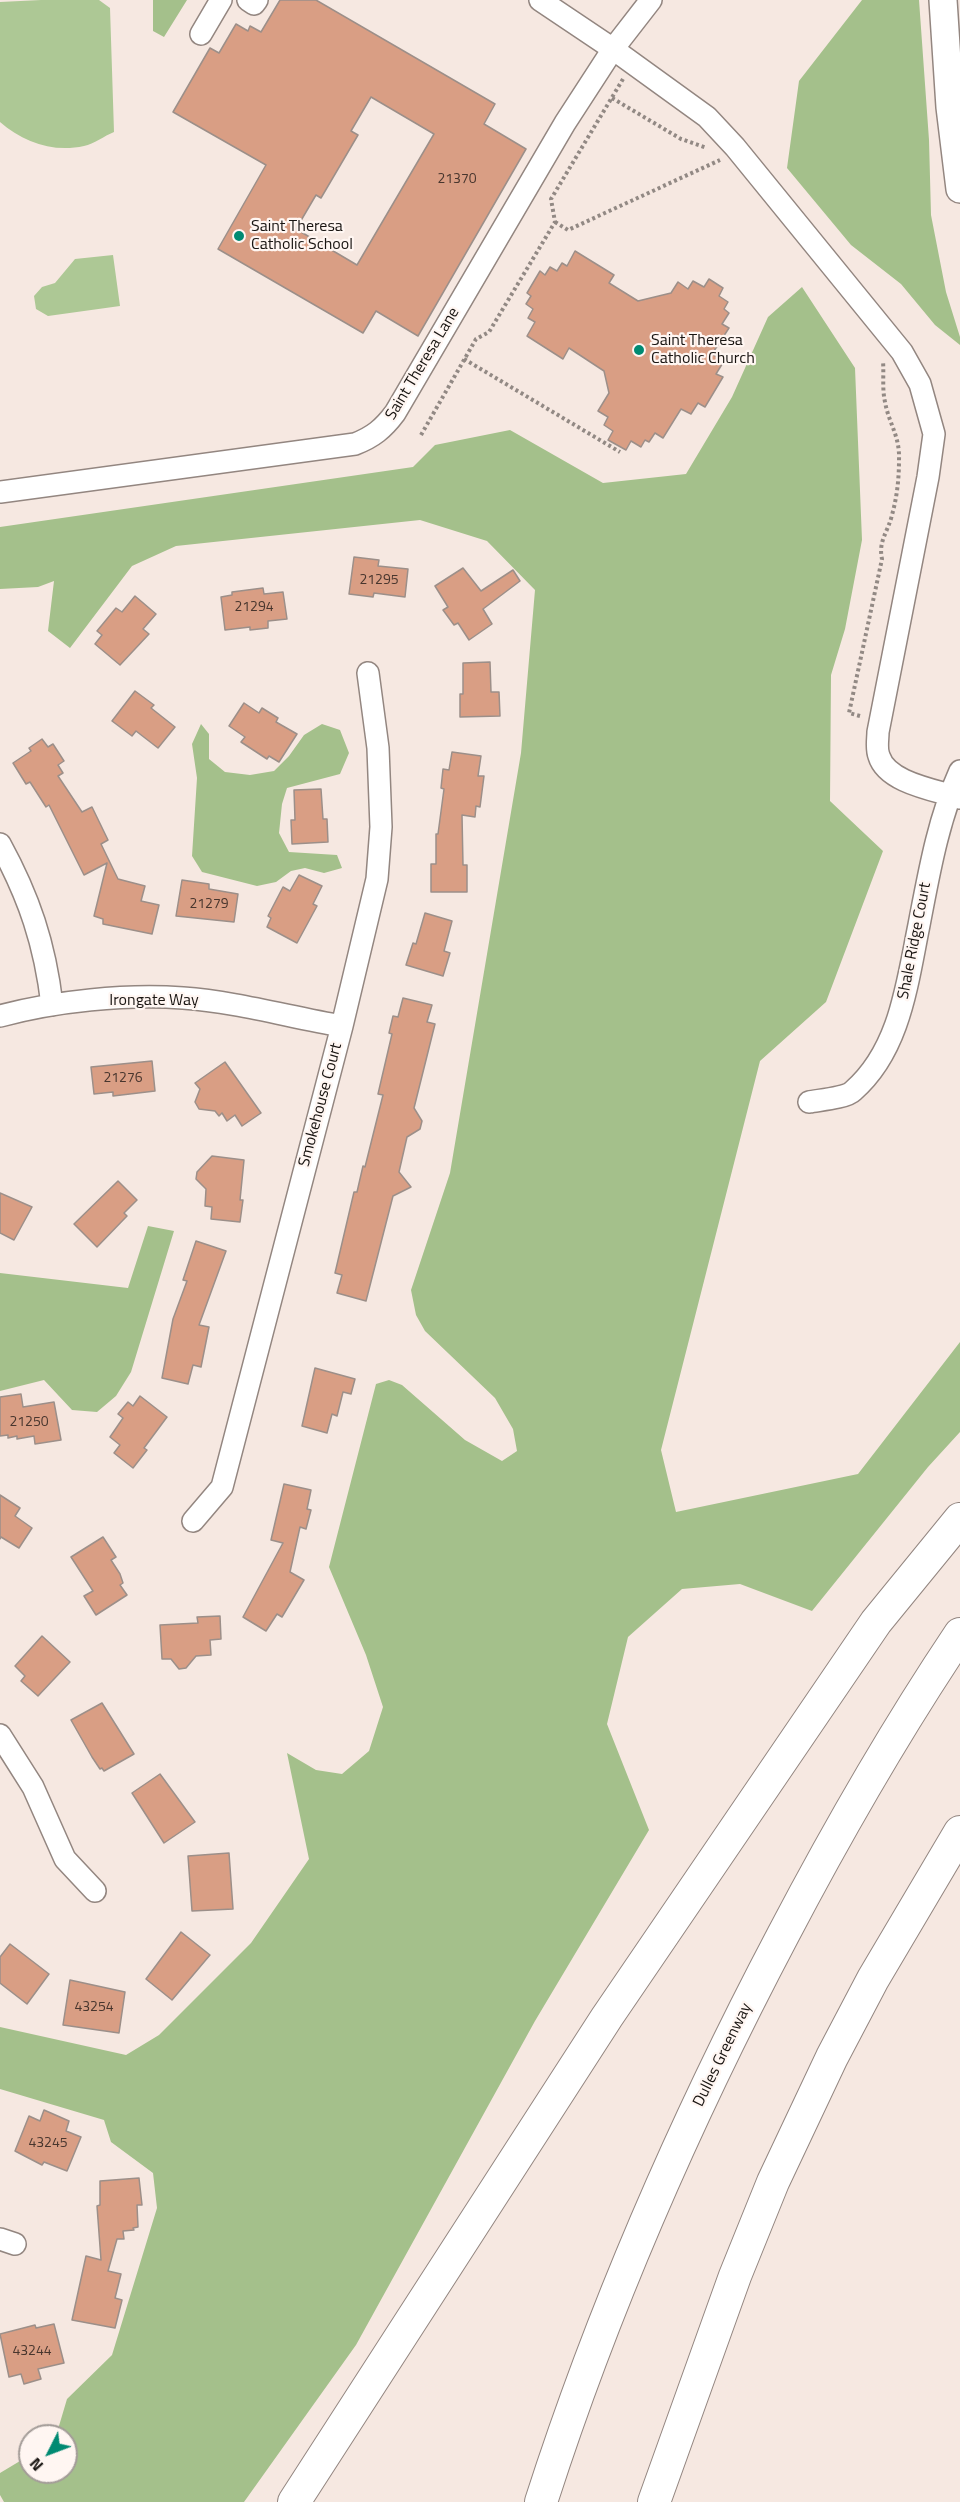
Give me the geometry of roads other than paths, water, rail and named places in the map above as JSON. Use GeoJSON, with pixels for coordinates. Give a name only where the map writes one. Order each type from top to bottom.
{"type":"FeatureCollection","features":[{"type":"Feature","properties":{"kind":"highway"},"geometry":{"type":"LineString","coordinates":[[294,2502],[607,2017],[876,1622],[960,1519]]}},
{"type":"Feature","properties":{"kind":"highway","name":"Dulles Greenway"},"geometry":{"type":"LineString","coordinates":[[541,2502],[595,2348],[644,2227],[753,1991],[814,1876],[879,1763],[960,1634]]}},
{"type":"Feature","properties":{"kind":"highway"},"geometry":{"type":"LineString","coordinates":[[654,2502],[735,2276],[773,2182],[832,2057],[873,1979],[960,1832]]}},
{"type":"Feature","properties":{"kind":"main road"},"geometry":{"type":"LineString","coordinates":[[943,0],[950,107],[960,189]]}},
{"type":"Feature","properties":{"kind":"street"},"geometry":{"type":"LineString","coordinates":[[201,34],[221,0]]}},
{"type":"Feature","properties":{"kind":"street"},"geometry":{"type":"LineString","coordinates":[[248,0],[254,4],[257,0]]}},
{"type":"Feature","properties":{"kind":"street"},"geometry":{"type":"LineString","coordinates":[[540,0],[707,117],[724,154],[902,352],[920,384],[934,434],[928,477],[878,732],[879,756],[890,772],[907,782],[955,796]]}},
{"type":"Feature","properties":{"kind":"street","name":"Saint Theresa Lane"},"geometry":{"type":"LineString","coordinates":[[0,492],[355,444],[371,438],[384,428],[395,413],[565,123],[613,49],[649,0]]}},
{"type":"Feature","properties":{"kind":"street","name":"Smokehouse Court"},"geometry":{"type":"LineString","coordinates":[[193,1521],[222,1487],[342,1026],[377,879],[381,827],[378,748],[368,673]]}},
{"type":"Feature","properties":{"kind":"street","name":"Shale Ridge Court"},"geometry":{"type":"LineString","coordinates":[[809,1102],[851,1093],[882,1057],[904,1002],[932,854],[955,796],[960,771]]}},
{"type":"Feature","properties":{"kind":"street"},"geometry":{"type":"LineString","coordinates":[[0,844],[20,880],[33,913],[48,975],[52,1005]]}},
{"type":"Feature","properties":{"kind":"street","name":"Irongate Way"},"geometry":{"type":"LineString","coordinates":[[0,1016],[52,1005],[183,998],[240,1005],[342,1026]]}},
{"type":"Feature","properties":{"kind":"street"},"geometry":{"type":"LineString","coordinates":[[0,1735],[33,1787],[65,1859],[95,1891]]}},
{"type":"Feature","properties":{"kind":"place","name":"Saint Theresa Catholic School"},"geometry":{"type":"Point","coordinates":[239,236]}},
{"type":"Feature","properties":{"kind":"place","name":"Saint Theresa Catholic Church"},"geometry":{"type":"Point","coordinates":[639,350]}}]}
